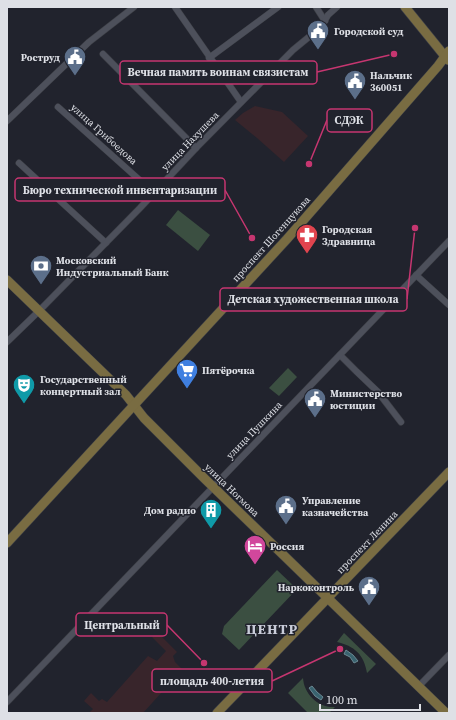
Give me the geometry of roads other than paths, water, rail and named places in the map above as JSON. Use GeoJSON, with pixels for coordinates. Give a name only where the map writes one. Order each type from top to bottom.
{"type":"FeatureCollection","features":[{"type":"Feature","properties":{"kind":"main road"},"geometry":{"type":"LineString","coordinates":[[405,7],[448,56]]}},
{"type":"Feature","properties":{"kind":"main road","name":"проспект Шогенцукова"},"geometry":{"type":"LineString","coordinates":[[7,543],[291,234],[448,56]]}},
{"type":"Feature","properties":{"kind":"main road","name":"улица Ногмова"},"geometry":{"type":"LineString","coordinates":[[7,280],[126,395],[144,418],[213,487],[446,713]]}},
{"type":"Feature","properties":{"kind":"main road","name":"проспект Ленина"},"geometry":{"type":"LineString","coordinates":[[217,713],[449,472]]}},
{"type":"Feature","properties":{"kind":"street"},"geometry":{"type":"LineString","coordinates":[[7,121],[89,42],[134,7]]}},
{"type":"Feature","properties":{"kind":"street"},"geometry":{"type":"LineString","coordinates":[[175,7],[241,102]]}},
{"type":"Feature","properties":{"kind":"street"},"geometry":{"type":"LineString","coordinates":[[209,58],[278,7]]}},
{"type":"Feature","properties":{"kind":"street"},"geometry":{"type":"LineString","coordinates":[[316,7],[325,21]]}},
{"type":"Feature","properties":{"kind":"street","name":"улица Нахушева"},"geometry":{"type":"LineString","coordinates":[[7,342],[106,243],[241,102],[293,50],[321,27],[328,15],[336,7]]}},
{"type":"Feature","properties":{"kind":"street"},"geometry":{"type":"LineString","coordinates":[[103,54],[196,148]]}},
{"type":"Feature","properties":{"kind":"street","name":"улица Грибоедова"},"geometry":{"type":"LineString","coordinates":[[58,107],[154,193]]}},
{"type":"Feature","properties":{"kind":"street"},"geometry":{"type":"LineString","coordinates":[[19,163],[106,243]]}},
{"type":"Feature","properties":{"kind":"street","name":"улица Пушкина"},"geometry":{"type":"LineString","coordinates":[[7,702],[449,241]]}},
{"type":"Feature","properties":{"kind":"street"},"geometry":{"type":"LineString","coordinates":[[416,275],[449,305]]}},
{"type":"Feature","properties":{"kind":"street"},"geometry":{"type":"LineString","coordinates":[[340,355],[378,392],[401,422]]}},
{"type":"Feature","properties":{"kind":"street"},"geometry":{"type":"LineString","coordinates":[[418,687],[449,655]]}},
{"type":"Feature","properties":{"kind":"water"},"geometry":{"type":"Polygon","coordinates":[[[346,650],[358,661],[354,663],[350,657],[344,654],[346,650]]]}},
{"type":"Feature","properties":{"kind":"water"},"geometry":{"type":"Polygon","coordinates":[[[312,686],[323,697],[321,700],[315,696],[309,688],[312,686]]]}},
{"type":"Feature","properties":{"kind":"place","name":"Городской суд"},"geometry":{"type":"Point","coordinates":[318,50]}},
{"type":"Feature","properties":{"kind":"place","name":"Вечная память воинам связистам"},"geometry":{"type":"Point","coordinates":[394,54]}},
{"type":"Feature","properties":{"kind":"place","name":"Роструд"},"geometry":{"type":"Point","coordinates":[75,76]}},
{"type":"Feature","properties":{"kind":"place","name":"Нальчик 360051"},"geometry":{"type":"Point","coordinates":[355,100]}},
{"type":"Feature","properties":{"kind":"place","name":"СДЭК"},"geometry":{"type":"Point","coordinates":[309,164]}},
{"type":"Feature","properties":{"kind":"place","name":"Детская художественная школа"},"geometry":{"type":"Point","coordinates":[415,228]}},
{"type":"Feature","properties":{"kind":"place","name":"Бюро технической инвентаризации"},"geometry":{"type":"Point","coordinates":[252,238]}},
{"type":"Feature","properties":{"kind":"place","name":"Городская Здравница"},"geometry":{"type":"Point","coordinates":[307,254]}},
{"type":"Feature","properties":{"kind":"place","name":"Московский Индустриальный Банк"},"geometry":{"type":"Point","coordinates":[41,286]}},
{"type":"Feature","properties":{"kind":"place","name":"Пятёрочка"},"geometry":{"type":"Point","coordinates":[187,390]}},
{"type":"Feature","properties":{"kind":"place","name":"Государственный концертный зал"},"geometry":{"type":"Point","coordinates":[24,404]}},
{"type":"Feature","properties":{"kind":"place","name":"Министерство юстиции"},"geometry":{"type":"Point","coordinates":[315,418]}},
{"type":"Feature","properties":{"kind":"place","name":"Управление казначейства"},"geometry":{"type":"Point","coordinates":[286,526]}},
{"type":"Feature","properties":{"kind":"place","name":"Дом радио"},"geometry":{"type":"Point","coordinates":[211,530]}},
{"type":"Feature","properties":{"kind":"place","name":"Россия"},"geometry":{"type":"Point","coordinates":[255,566]}},
{"type":"Feature","properties":{"kind":"place","name":"Наркоконтроль"},"geometry":{"type":"Point","coordinates":[369,606]}},
{"type":"Feature","properties":{"kind":"place","name":"площадь 400-летия"},"geometry":{"type":"Point","coordinates":[340,649]}},
{"type":"Feature","properties":{"kind":"place","name":"Центральный"},"geometry":{"type":"Point","coordinates":[204,663]}},
{"type":"Feature","properties":{"kind":"district","name":"ЦЕНТР"},"geometry":{"type":"Point","coordinates":[272,629]}}]}
